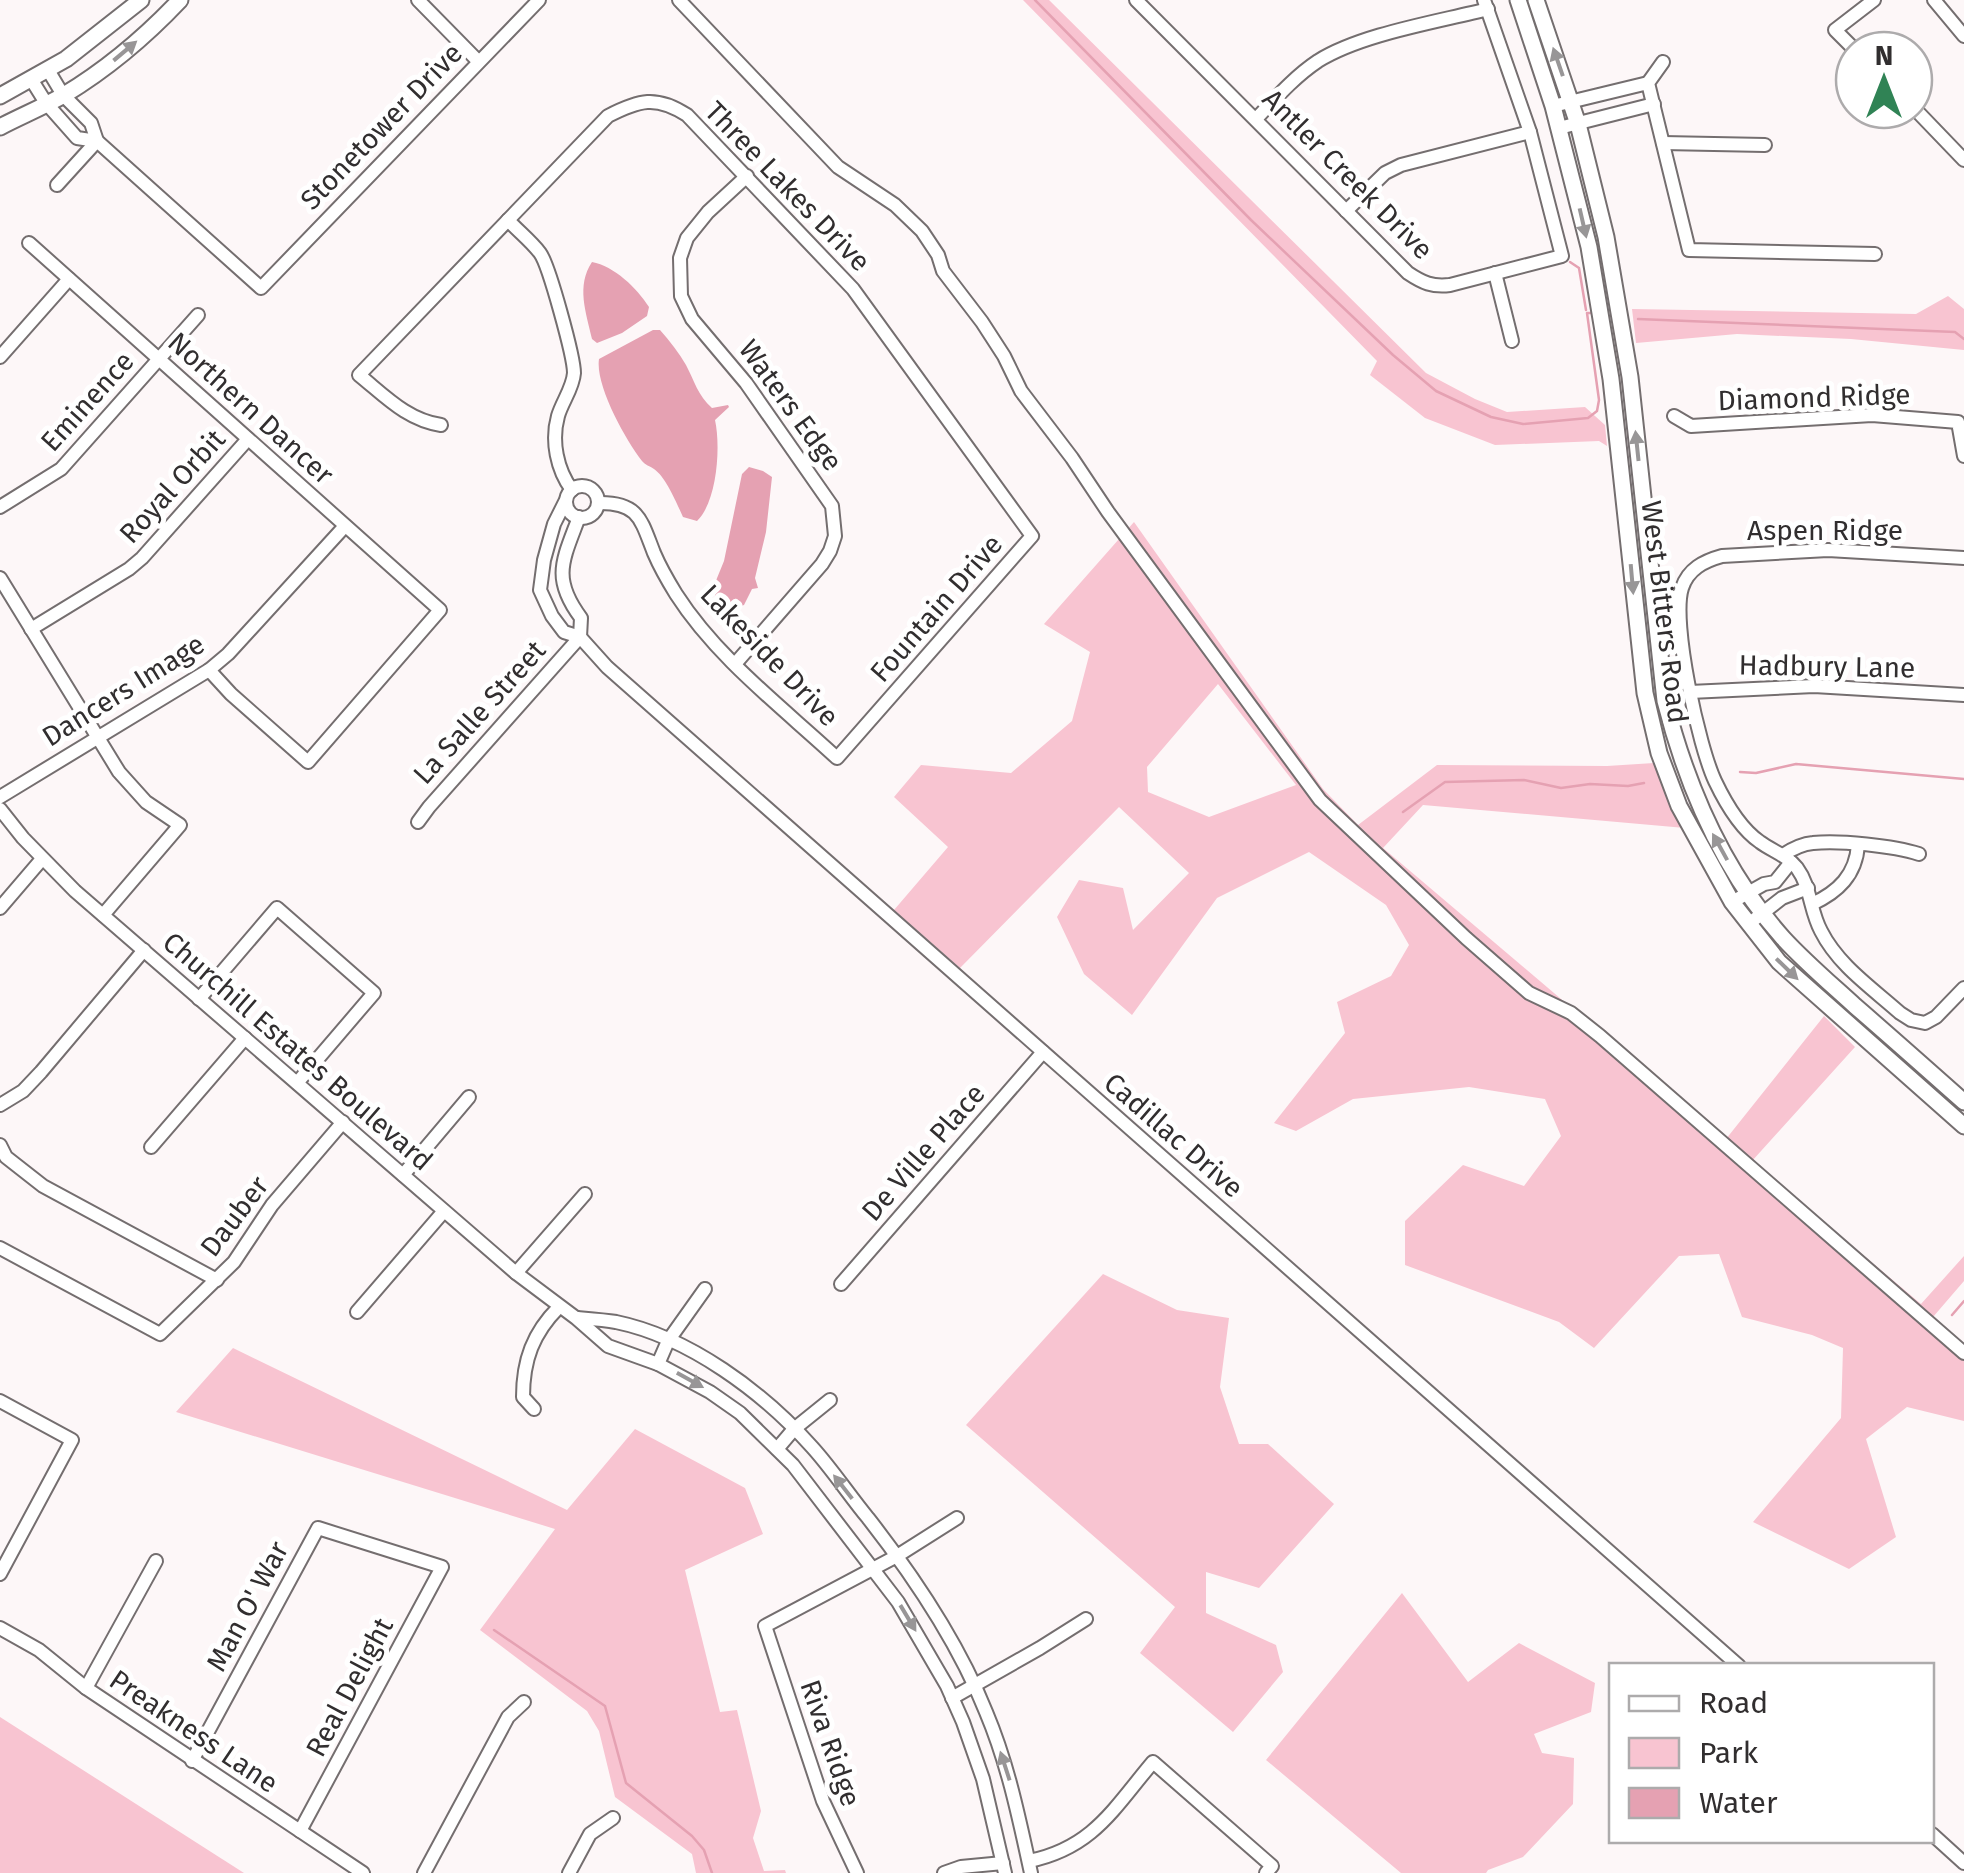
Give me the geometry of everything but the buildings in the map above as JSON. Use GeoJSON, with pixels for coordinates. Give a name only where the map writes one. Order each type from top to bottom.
{"type":"FeatureCollection","features":[{"type":"Feature","properties":{"kind":"main road"},"geometry":{"type":"LineString","coordinates":[[0,96],[48,70],[142,0]]}},
{"type":"Feature","properties":{"kind":"main road"},"geometry":{"type":"LineString","coordinates":[[0,127],[63,95],[104,68],[180,0]]}},
{"type":"Feature","properties":{"kind":"main road","name":"West Bitters Road"},"geometry":{"type":"LineString","coordinates":[[1518,0],[1553,106],[1589,247],[1611,379],[1645,694],[1659,753],[1679,806],[1732,902],[1779,962],[1964,1126]]}},
{"type":"Feature","properties":{"kind":"main road","name":"West Bitters Road"},"geometry":{"type":"LineString","coordinates":[[1536,0],[1578,124],[1606,237],[1630,377],[1665,700],[1677,750],[1695,798],[1714,838],[1782,937],[1959,1098]]}},
{"type":"Feature","properties":{"kind":"main road"},"geometry":{"type":"LineString","coordinates":[[1611,379],[1630,377]]}},
{"type":"Feature","properties":{"kind":"main road"},"geometry":{"type":"LineString","coordinates":[[1659,753],[1677,750]]}},
{"type":"Feature","properties":{"kind":"main road"},"geometry":{"type":"LineString","coordinates":[[1943,1108],[1959,1098]]}},
{"type":"Feature","properties":{"kind":"street"},"geometry":{"type":"LineString","coordinates":[[418,0],[478,61]]}},
{"type":"Feature","properties":{"kind":"street","name":"Stonetower Drive"},"geometry":{"type":"LineString","coordinates":[[97,142],[261,288],[539,0]]}},
{"type":"Feature","properties":{"kind":"street"},"geometry":{"type":"LineString","coordinates":[[679,0],[838,166],[922,230],[938,255],[943,272],[982,322],[1021,391],[1320,800],[1529,993],[1572,1013],[1600,1036],[1964,1352]]}},
{"type":"Feature","properties":{"kind":"street","name":"Antler Creek Drive"},"geometry":{"type":"LineString","coordinates":[[1136,0],[1408,273],[1423,283],[1450,285],[1562,256],[1530,132]]}},
{"type":"Feature","properties":{"kind":"street"},"geometry":{"type":"LineString","coordinates":[[1835,30],[1874,0]]}},
{"type":"Feature","properties":{"kind":"street"},"geometry":{"type":"LineString","coordinates":[[1934,0],[1964,36]]}},
{"type":"Feature","properties":{"kind":"street"},"geometry":{"type":"LineString","coordinates":[[1256,119],[1303,72],[1334,52],[1486,5],[1530,132],[1401,165],[1385,173],[1346,210]]}},
{"type":"Feature","properties":{"kind":"street"},"geometry":{"type":"LineString","coordinates":[[1553,106],[1648,83],[1663,62]]}},
{"type":"Feature","properties":{"kind":"street"},"geometry":{"type":"LineString","coordinates":[[48,70],[63,95],[91,123],[97,142]]}},
{"type":"Feature","properties":{"kind":"street"},"geometry":{"type":"LineString","coordinates":[[31,80],[77,138],[97,142]]}},
{"type":"Feature","properties":{"kind":"street"},"geometry":{"type":"LineString","coordinates":[[1648,83],[1688,250],[1876,254]]}},
{"type":"Feature","properties":{"kind":"street"},"geometry":{"type":"LineString","coordinates":[[1613,93],[1619,113]]}},
{"type":"Feature","properties":{"kind":"street","name":"Three Lakes Drive"},"geometry":{"type":"LineString","coordinates":[[442,425],[423,422],[406,413],[359,375],[608,116],[630,104],[655,101],[687,115],[853,289],[1032,536]]}},
{"type":"Feature","properties":{"kind":"street"},"geometry":{"type":"LineString","coordinates":[[1559,128],[1654,104]]}},
{"type":"Feature","properties":{"kind":"street"},"geometry":{"type":"LineString","coordinates":[[1934,126],[1964,147]]}},
{"type":"Feature","properties":{"kind":"street"},"geometry":{"type":"LineString","coordinates":[[1934,127],[1964,160]]}},
{"type":"Feature","properties":{"kind":"street"},"geometry":{"type":"LineString","coordinates":[[57,185],[97,142]]}},
{"type":"Feature","properties":{"kind":"street"},"geometry":{"type":"LineString","coordinates":[[1663,142],[1765,145]]}},
{"type":"Feature","properties":{"kind":"street","name":"Waters Edge"},"geometry":{"type":"LineString","coordinates":[[735,664],[822,564],[835,536],[832,506],[757,398],[692,318],[681,296],[680,258],[687,238],[708,212],[748,176]]}},
{"type":"Feature","properties":{"kind":"street"},"geometry":{"type":"LineString","coordinates":[[508,220],[542,255],[571,355],[574,372],[558,415],[556,446],[568,508],[579,517]]}},
{"type":"Feature","properties":{"kind":"street","name":"Northern Dancer"},"geometry":{"type":"LineString","coordinates":[[29,243],[440,610],[308,762],[208,670]]}},
{"type":"Feature","properties":{"kind":"street"},"geometry":{"type":"LineString","coordinates":[[1495,274],[1512,341]]}},
{"type":"Feature","properties":{"kind":"street"},"geometry":{"type":"LineString","coordinates":[[0,356],[69,279]]}},
{"type":"Feature","properties":{"kind":"street","name":"Eminence"},"geometry":{"type":"LineString","coordinates":[[0,507],[61,469],[198,315]]}},
{"type":"Feature","properties":{"kind":"street","name":"Diamond Ridge"},"geometry":{"type":"LineString","coordinates":[[1674,416],[1691,426],[1872,415],[1958,422],[1964,456]]}},
{"type":"Feature","properties":{"kind":"street","name":"Royal Orbit"},"geometry":{"type":"LineString","coordinates":[[31,629],[142,558],[248,439]]}},
{"type":"Feature","properties":{"kind":"street"},"geometry":{"type":"LineString","coordinates":[[578,486],[588,487],[596,494],[598,503],[593,513],[579,517],[562,573],[567,598],[581,618],[580,637],[564,632],[540,590],[554,524],[568,496],[578,486]]}},
{"type":"Feature","properties":{"kind":"street","name":"Lakeside Drive"},"geometry":{"type":"LineString","coordinates":[[598,503],[614,503],[636,514],[644,524],[665,576],[691,617],[735,664],[837,758]]}},
{"type":"Feature","properties":{"kind":"street","name":"Dancers Image"},"geometry":{"type":"LineString","coordinates":[[0,797],[208,670],[228,654],[345,526]]}},
{"type":"Feature","properties":{"kind":"street","name":"Fountain Drive"},"geometry":{"type":"LineString","coordinates":[[837,758],[1032,536]]}},
{"type":"Feature","properties":{"kind":"street"},"geometry":{"type":"LineString","coordinates":[[546,550],[565,556]]}},
{"type":"Feature","properties":{"kind":"street","name":"Aspen Ridge"},"geometry":{"type":"LineString","coordinates":[[1690,692],[1680,601],[1691,572],[1706,560],[1828,550],[1964,558]]}},
{"type":"Feature","properties":{"kind":"street"},"geometry":{"type":"LineString","coordinates":[[0,578],[118,772],[136,794],[180,825],[103,914]]}},
{"type":"Feature","properties":{"kind":"street"},"geometry":{"type":"LineString","coordinates":[[547,608],[567,598]]}},
{"type":"Feature","properties":{"kind":"street","name":"La Salle Street"},"geometry":{"type":"LineString","coordinates":[[418,822],[580,637]]}},
{"type":"Feature","properties":{"kind":"street","name":"Cadillac Drive"},"geometry":{"type":"LineString","coordinates":[[580,637],[607,667],[1736,1663]]}},
{"type":"Feature","properties":{"kind":"street","name":"Hadbury Lane"},"geometry":{"type":"LineString","coordinates":[[1690,692],[1800,686],[1964,695]]}},
{"type":"Feature","properties":{"kind":"street"},"geometry":{"type":"LineString","coordinates":[[1690,692],[1714,781],[1750,834],[1787,858],[1806,883],[1818,927],[1839,958],[1911,1020],[1925,1023],[1936,1017],[1964,988]]}},
{"type":"Feature","properties":{"kind":"street","name":"Churchill Estates Boulevard"},"geometry":{"type":"LineString","coordinates":[[0,809],[42,859],[103,914],[516,1273],[608,1346],[658,1364],[710,1392],[740,1413],[793,1465],[898,1602],[933,1660],[952,1698],[982,1779],[1004,1868]]}},
{"type":"Feature","properties":{"kind":"street"},"geometry":{"type":"LineString","coordinates":[[1775,882],[1796,847],[1810,843],[1901,848],[1919,854]]}},
{"type":"Feature","properties":{"kind":"street"},"geometry":{"type":"LineString","coordinates":[[1812,904],[1846,880],[1852,872],[1858,845]]}},
{"type":"Feature","properties":{"kind":"street"},"geometry":{"type":"LineString","coordinates":[[0,908],[42,859]]}},
{"type":"Feature","properties":{"kind":"street"},"geometry":{"type":"LineString","coordinates":[[1732,902],[1767,882],[1775,882],[1782,890],[1782,898]]}},
{"type":"Feature","properties":{"kind":"street"},"geometry":{"type":"LineString","coordinates":[[1748,924],[1782,898],[1808,888]]}},
{"type":"Feature","properties":{"kind":"street"},"geometry":{"type":"LineString","coordinates":[[199,998],[277,908],[374,993],[297,1083]]}},
{"type":"Feature","properties":{"kind":"street"},"geometry":{"type":"LineString","coordinates":[[0,1105],[23,1091],[41,1072],[144,950]]}},
{"type":"Feature","properties":{"kind":"street"},"geometry":{"type":"LineString","coordinates":[[151,1147],[244,1038]]}},
{"type":"Feature","properties":{"kind":"street","name":"De Ville Place"},"geometry":{"type":"LineString","coordinates":[[841,1284],[1043,1052]]}},
{"type":"Feature","properties":{"kind":"street"},"geometry":{"type":"LineString","coordinates":[[402,1175],[470,1097]]}},
{"type":"Feature","properties":{"kind":"street","name":"Dauber"},"geometry":{"type":"LineString","coordinates":[[0,1248],[160,1334],[234,1262],[272,1205],[343,1122]]}},
{"type":"Feature","properties":{"kind":"street"},"geometry":{"type":"LineString","coordinates":[[0,1145],[6,1157],[43,1186],[217,1280]]}},
{"type":"Feature","properties":{"kind":"street"},"geometry":{"type":"LineString","coordinates":[[516,1273],[585,1194]]}},
{"type":"Feature","properties":{"kind":"street"},"geometry":{"type":"LineString","coordinates":[[357,1312],[444,1211]]}},
{"type":"Feature","properties":{"kind":"street"},"geometry":{"type":"LineString","coordinates":[[658,1364],[668,1341],[706,1289]]}},
{"type":"Feature","properties":{"kind":"street"},"geometry":{"type":"LineString","coordinates":[[534,1409],[523,1397],[526,1363],[536,1334],[559,1306]]}},
{"type":"Feature","properties":{"kind":"street","name":"Churchill Estates Boulevard"},"geometry":{"type":"LineString","coordinates":[[576,1318],[617,1322],[668,1341],[724,1370],[756,1393],[813,1448],[897,1556],[956,1648],[987,1713],[1007,1771],[1030,1867]]}},
{"type":"Feature","properties":{"kind":"street"},"geometry":{"type":"LineString","coordinates":[[777,1449],[794,1429],[830,1400]]}},
{"type":"Feature","properties":{"kind":"street"},"geometry":{"type":"LineString","coordinates":[[0,1401],[72,1440],[0,1574]]}},
{"type":"Feature","properties":{"kind":"street"},"geometry":{"type":"LineString","coordinates":[[873,1568],[957,1518]]}},
{"type":"Feature","properties":{"kind":"street","name":"Man O' War"},"geometry":{"type":"LineString","coordinates":[[192,1760],[318,1528],[442,1567]]}},
{"type":"Feature","properties":{"kind":"street"},"geometry":{"type":"LineString","coordinates":[[86,1688],[156,1561]]}},
{"type":"Feature","properties":{"kind":"street","name":"Real Delight"},"geometry":{"type":"LineString","coordinates":[[300,1832],[442,1567]]}},
{"type":"Feature","properties":{"kind":"street","name":"Riva Ridge"},"geometry":{"type":"LineString","coordinates":[[857,1873],[823,1801],[765,1626],[873,1568]]}},
{"type":"Feature","properties":{"kind":"street"},"geometry":{"type":"LineString","coordinates":[[952,1698],[1086,1619]]}},
{"type":"Feature","properties":{"kind":"street","name":"Preakness Lane"},"geometry":{"type":"LineString","coordinates":[[0,1628],[40,1650],[86,1688],[363,1873]]}},
{"type":"Feature","properties":{"kind":"street"},"geometry":{"type":"LineString","coordinates":[[424,1873],[508,1716],[524,1702]]}},
{"type":"Feature","properties":{"kind":"street"},"geometry":{"type":"LineString","coordinates":[[1030,1867],[1087,1838],[1154,1762],[1269,1870]]}},
{"type":"Feature","properties":{"kind":"street"},"geometry":{"type":"LineString","coordinates":[[569,1873],[590,1834],[614,1818]]}},
{"type":"Feature","properties":{"kind":"street"},"geometry":{"type":"LineString","coordinates":[[1934,1836],[1964,1862]]}},
{"type":"Feature","properties":{"kind":"street"},"geometry":{"type":"LineString","coordinates":[[944,1873],[961,1867],[1004,1868]]}},
{"type":"Feature","properties":{"kind":"green space"},"geometry":{"type":"Polygon","coordinates":[[[1023,0],[1049,0],[1426,373],[1507,412],[1585,407],[1605,425],[1607,446],[1599,441],[1495,445],[1425,418],[1370,375],[1377,361],[1023,0]]]}},
{"type":"Feature","properties":{"kind":"green space"},"geometry":{"type":"Polygon","coordinates":[[[1948,296],[1964,309],[1964,350],[1851,339],[1737,334],[1636,343],[1632,309],[1916,314],[1948,296]]]}},
{"type":"Feature","properties":{"kind":"green space"},"geometry":{"type":"Polygon","coordinates":[[[1134,522],[1323,789],[1358,825],[1437,765],[1654,763],[1685,828],[1423,805],[1383,848],[1726,1139],[1824,1016],[1855,1047],[1752,1161],[1921,1304],[1964,1256],[1964,1281],[1933,1317],[1964,1345],[1964,1421],[1907,1407],[1866,1439],[1896,1537],[1849,1569],[1753,1522],[1841,1418],[1843,1348],[1812,1335],[1742,1317],[1719,1254],[1679,1256],[1594,1348],[1559,1322],[1405,1265],[1405,1221],[1463,1165],[1524,1186],[1561,1136],[1545,1099],[1469,1087],[1353,1099],[1296,1131],[1274,1123],[1345,1033],[1337,1002],[1391,976],[1409,945],[1386,905],[1309,852],[1217,898],[1132,1015],[1084,974],[1057,917],[1079,880],[1123,888],[1133,930],[1189,873],[1119,807],[960,968],[894,910],[948,847],[894,797],[921,765],[1011,773],[1072,721],[1090,652],[1044,624],[1134,522]],[[1218,684],[1147,767],[1148,792],[1209,817],[1296,785],[1218,684]]]}},
{"type":"Feature","properties":{"kind":"green space"},"geometry":{"type":"Polygon","coordinates":[[[1103,1274],[1177,1310],[1229,1318],[1220,1387],[1239,1444],[1268,1444],[1334,1504],[1259,1588],[1206,1572],[1206,1613],[1276,1645],[1283,1672],[1233,1732],[1140,1653],[1175,1607],[966,1425],[1103,1274]]]}},
{"type":"Feature","properties":{"kind":"green space"},"geometry":{"type":"Polygon","coordinates":[[[233,1348],[567,1510],[635,1429],[745,1488],[763,1534],[685,1570],[720,1712],[737,1710],[761,1811],[753,1838],[764,1871],[786,1873],[696,1873],[692,1854],[615,1797],[599,1731],[587,1711],[480,1630],[555,1529],[176,1412],[233,1348]]]}},
{"type":"Feature","properties":{"kind":"green space"},"geometry":{"type":"Polygon","coordinates":[[[1402,1593],[1468,1682],[1519,1643],[1595,1683],[1591,1712],[1534,1734],[1542,1753],[1574,1758],[1573,1804],[1523,1857],[1486,1873],[1401,1873],[1266,1760],[1402,1593]]]}},
{"type":"Feature","properties":{"kind":"green space"},"geometry":{"type":"Polygon","coordinates":[[[0,1717],[244,1873],[0,1873],[0,1717]]]}},
{"type":"Feature","properties":{"kind":"water"},"geometry":{"type":"Polygon","coordinates":[[[592,262],[624,279],[649,307],[647,316],[622,333],[597,343],[592,339],[584,299],[584,280],[592,262]]]}},
{"type":"Feature","properties":{"kind":"water"},"geometry":{"type":"Polygon","coordinates":[[[653,330],[660,330],[674,347],[707,403],[712,408],[729,407],[715,420],[716,474],[709,501],[697,521],[683,517],[663,478],[635,451],[613,411],[599,370],[599,359],[653,330]]]}},
{"type":"Feature","properties":{"kind":"water"},"geometry":{"type":"Polygon","coordinates":[[[749,467],[772,477],[766,532],[755,578],[758,588],[752,589],[744,605],[733,609],[722,607],[716,600],[715,583],[724,561],[742,474],[749,467]]]}},
{"type":"Feature","properties":{"kind":"waterway"},"geometry":{"type":"LineString","coordinates":[[1035,0],[1251,220],[1436,391],[1491,417],[1523,424],[1588,418],[1597,411],[1599,400],[1587,313],[1591,313]]}},
{"type":"Feature","properties":{"kind":"waterway"},"geometry":{"type":"LineString","coordinates":[[1570,262],[1579,268],[1586,310]]}},
{"type":"Feature","properties":{"kind":"waterway"},"geometry":{"type":"LineString","coordinates":[[1638,319],[1955,332],[1964,339]]}},
{"type":"Feature","properties":{"kind":"waterway"},"geometry":{"type":"LineString","coordinates":[[1740,772],[1756,773],[1796,764],[1964,779]]}},
{"type":"Feature","properties":{"kind":"waterway"},"geometry":{"type":"LineString","coordinates":[[1403,812],[1445,782],[1524,780],[1561,788],[1644,783]]}},
{"type":"Feature","properties":{"kind":"waterway"},"geometry":{"type":"LineString","coordinates":[[1952,1315],[1964,1301]]}},
{"type":"Feature","properties":{"kind":"waterway"},"geometry":{"type":"LineString","coordinates":[[494,1630],[605,1706],[626,1783],[692,1836],[704,1850],[712,1873]]}}]}
